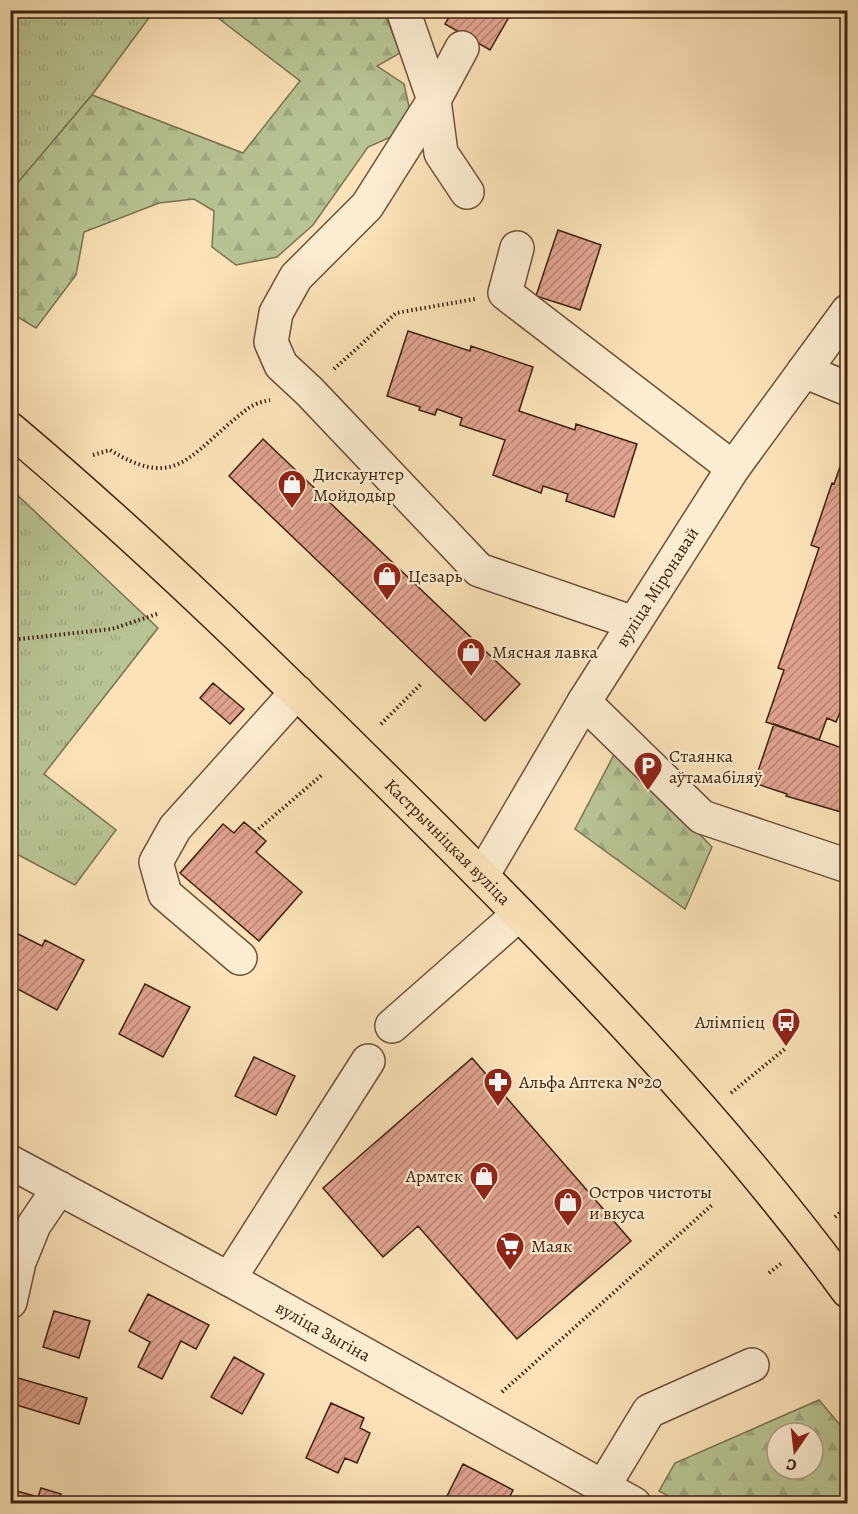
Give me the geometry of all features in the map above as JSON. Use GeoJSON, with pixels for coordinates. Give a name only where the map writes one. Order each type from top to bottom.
{"type":"FeatureCollection","features":[{"type":"Feature","properties":{"kind":"main road","name":"Кастрычніцкая вуліца"},"geometry":{"type":"LineString","coordinates":[[10,429],[119,523],[297,692],[519,914],[648,1048],[810,1239],[847,1291]]}},
{"type":"Feature","properties":{"kind":"street"},"geometry":{"type":"LineString","coordinates":[[403,10],[434,100],[441,153],[466,192]]}},
{"type":"Feature","properties":{"kind":"street"},"geometry":{"type":"LineString","coordinates":[[462,48],[434,100],[367,206],[296,277],[276,313],[271,342],[281,365],[309,391],[478,570],[634,623]]}},
{"type":"Feature","properties":{"kind":"street"},"geometry":{"type":"LineString","coordinates":[[518,248],[505,293],[733,468]]}},
{"type":"Feature","properties":{"kind":"street","name":"вуліца Міронавай"},"geometry":{"type":"LineString","coordinates":[[482,876],[584,702],[733,468],[848,311]]}},
{"type":"Feature","properties":{"kind":"street"},"geometry":{"type":"LineString","coordinates":[[804,371],[848,389]]}},
{"type":"Feature","properties":{"kind":"street"},"geometry":{"type":"LineString","coordinates":[[240,958],[165,894],[156,862],[175,828],[297,692]]}},
{"type":"Feature","properties":{"kind":"street"},"geometry":{"type":"LineString","coordinates":[[584,702],[702,817],[848,866]]}},
{"type":"Feature","properties":{"kind":"street"},"geometry":{"type":"LineString","coordinates":[[392,1026],[519,914]]}},
{"type":"Feature","properties":{"kind":"street"},"geometry":{"type":"LineString","coordinates":[[229,1280],[368,1061]]}},
{"type":"Feature","properties":{"kind":"street","name":"вуліца Зыгіна"},"geometry":{"type":"LineString","coordinates":[[10,1162],[634,1503]]}},
{"type":"Feature","properties":{"kind":"street"},"geometry":{"type":"LineString","coordinates":[[10,1302],[19,1262],[34,1225],[59,1188]]}},
{"type":"Feature","properties":{"kind":"street"},"geometry":{"type":"LineString","coordinates":[[603,1487],[649,1411],[752,1365]]}},
{"type":"Feature","properties":{"kind":"path"},"geometry":{"type":"LineString","coordinates":[[10,640],[112,629],[157,614]]}},
{"type":"Feature","properties":{"kind":"path"},"geometry":{"type":"LineString","coordinates":[[381,724],[421,684]]}},
{"type":"Feature","properties":{"kind":"path"},"geometry":{"type":"LineString","coordinates":[[255,832],[323,774]]}},
{"type":"Feature","properties":{"kind":"path"},"geometry":{"type":"LineString","coordinates":[[705,1114],[786,1048]]}},
{"type":"Feature","properties":{"kind":"path"},"geometry":{"type":"LineString","coordinates":[[498,1395],[712,1206]]}},
{"type":"Feature","properties":{"kind":"green space"},"geometry":{"type":"Polygon","coordinates":[[[10,11],[154,11],[92,95],[14,188],[10,185],[10,11]]]}},
{"type":"Feature","properties":{"kind":"green space"},"geometry":{"type":"Polygon","coordinates":[[[209,11],[384,11],[400,53],[377,66],[404,84],[410,111],[391,137],[368,147],[313,225],[277,257],[236,265],[212,247],[214,211],[194,199],[159,203],[84,232],[76,275],[36,328],[11,313],[10,185],[14,187],[92,95],[243,153],[300,81],[209,11]]]}},
{"type":"Feature","properties":{"kind":"green space"},"geometry":{"type":"Polygon","coordinates":[[[11,489],[158,628],[44,774],[116,830],[75,885],[11,851],[11,489]]]}},
{"type":"Feature","properties":{"kind":"green space"},"geometry":{"type":"Polygon","coordinates":[[[617,749],[712,847],[685,909],[575,829],[617,749]]]}},
{"type":"Feature","properties":{"kind":"green space"},"geometry":{"type":"Polygon","coordinates":[[[819,1400],[847,1433],[847,1503],[681,1503],[659,1491],[675,1463],[765,1424],[765,1481],[825,1481],[825,1421],[771,1421],[819,1400]]]}},
{"type":"Feature","properties":{"kind":"building"},"geometry":{"type":"Polygon","coordinates":[[[453,10],[513,10],[490,50],[445,24],[453,10]]]}},
{"type":"Feature","properties":{"kind":"building"},"geometry":{"type":"Polygon","coordinates":[[[558,230],[601,245],[580,310],[536,296],[558,230]]]}},
{"type":"Feature","properties":{"kind":"building"},"geometry":{"type":"Polygon","coordinates":[[[408,331],[470,351],[471,346],[533,367],[519,411],[575,430],[576,424],[637,444],[614,517],[566,501],[568,494],[543,486],[541,493],[493,475],[505,440],[460,425],[462,418],[437,409],[435,415],[419,410],[420,407],[387,396],[408,331]]]}},
{"type":"Feature","properties":{"kind":"building"},"geometry":{"type":"Polygon","coordinates":[[[263,439],[520,684],[485,721],[229,476],[263,439]]]}},
{"type":"Feature","properties":{"kind":"building"},"geometry":{"type":"Polygon","coordinates":[[[847,447],[848,693],[836,722],[827,718],[819,740],[766,722],[784,670],[778,668],[819,548],[811,545],[847,447]]]}},
{"type":"Feature","properties":{"kind":"building"},"geometry":{"type":"Polygon","coordinates":[[[213,683],[244,709],[230,724],[200,698],[213,683]]]}},
{"type":"Feature","properties":{"kind":"building"},"geometry":{"type":"Polygon","coordinates":[[[774,724],[848,750],[848,814],[786,796],[787,794],[754,783],[774,724]]]}},
{"type":"Feature","properties":{"kind":"building"},"geometry":{"type":"Polygon","coordinates":[[[244,822],[266,841],[256,852],[302,892],[259,941],[180,873],[223,824],[234,833],[244,822]]]}},
{"type":"Feature","properties":{"kind":"building"},"geometry":{"type":"Polygon","coordinates":[[[10,930],[42,946],[45,940],[84,960],[57,1010],[10,985],[15,973],[10,970],[10,930]]]}},
{"type":"Feature","properties":{"kind":"building"},"geometry":{"type":"Polygon","coordinates":[[[145,984],[190,1007],[163,1057],[119,1034],[145,984]]]}},
{"type":"Feature","properties":{"kind":"building"},"geometry":{"type":"Polygon","coordinates":[[[254,1057],[295,1076],[276,1115],[235,1096],[254,1057]]]}},
{"type":"Feature","properties":{"kind":"building"},"geometry":{"type":"Polygon","coordinates":[[[472,1058],[631,1241],[517,1339],[418,1226],[383,1257],[323,1188],[472,1058]]]}},
{"type":"Feature","properties":{"kind":"building"},"geometry":{"type":"Polygon","coordinates":[[[148,1294],[209,1325],[196,1349],[181,1341],[162,1379],[138,1367],[150,1342],[129,1331],[148,1294]]]}},
{"type":"Feature","properties":{"kind":"building"},"geometry":{"type":"Polygon","coordinates":[[[54,1311],[90,1321],[79,1358],[43,1347],[54,1311]]]}},
{"type":"Feature","properties":{"kind":"building"},"geometry":{"type":"Polygon","coordinates":[[[234,1357],[264,1374],[242,1414],[211,1397],[234,1357]]]}},
{"type":"Feature","properties":{"kind":"building"},"geometry":{"type":"Polygon","coordinates":[[[18,1378],[87,1398],[79,1424],[10,1403],[18,1378]]]}},
{"type":"Feature","properties":{"kind":"building"},"geometry":{"type":"Polygon","coordinates":[[[331,1403],[364,1418],[360,1428],[370,1433],[357,1463],[345,1458],[338,1473],[306,1458],[331,1403]]]}},
{"type":"Feature","properties":{"kind":"building"},"geometry":{"type":"Polygon","coordinates":[[[463,1464],[513,1490],[506,1504],[443,1504],[463,1464]]]}},
{"type":"Feature","properties":{"kind":"building"},"geometry":{"type":"Polygon","coordinates":[[[41,1488],[61,1494],[58,1504],[10,1504],[10,1489],[38,1497],[41,1488]]]}},
{"type":"Feature","properties":{"kind":"place","name":"Дискаунтер Мойдодыр"},"geometry":{"type":"Point","coordinates":[292,510]}},
{"type":"Feature","properties":{"kind":"place","name":"Цезарь"},"geometry":{"type":"Point","coordinates":[387,602]}},
{"type":"Feature","properties":{"kind":"place","name":"Мясная лавка"},"geometry":{"type":"Point","coordinates":[471,678]}},
{"type":"Feature","properties":{"kind":"place","name":"Стаянка аўтамабіляў"},"geometry":{"type":"Point","coordinates":[648,792]}},
{"type":"Feature","properties":{"kind":"place","name":"Алімпіец"},"geometry":{"type":"Point","coordinates":[786,1048]}},
{"type":"Feature","properties":{"kind":"place","name":"Альфа Аптека №20"},"geometry":{"type":"Point","coordinates":[498,1108]}},
{"type":"Feature","properties":{"kind":"place","name":"Армтек"},"geometry":{"type":"Point","coordinates":[484,1202]}},
{"type":"Feature","properties":{"kind":"place","name":"Остров чистоты и вкуса"},"geometry":{"type":"Point","coordinates":[568,1228]}},
{"type":"Feature","properties":{"kind":"place","name":"Маяк"},"geometry":{"type":"Point","coordinates":[510,1272]}}]}
